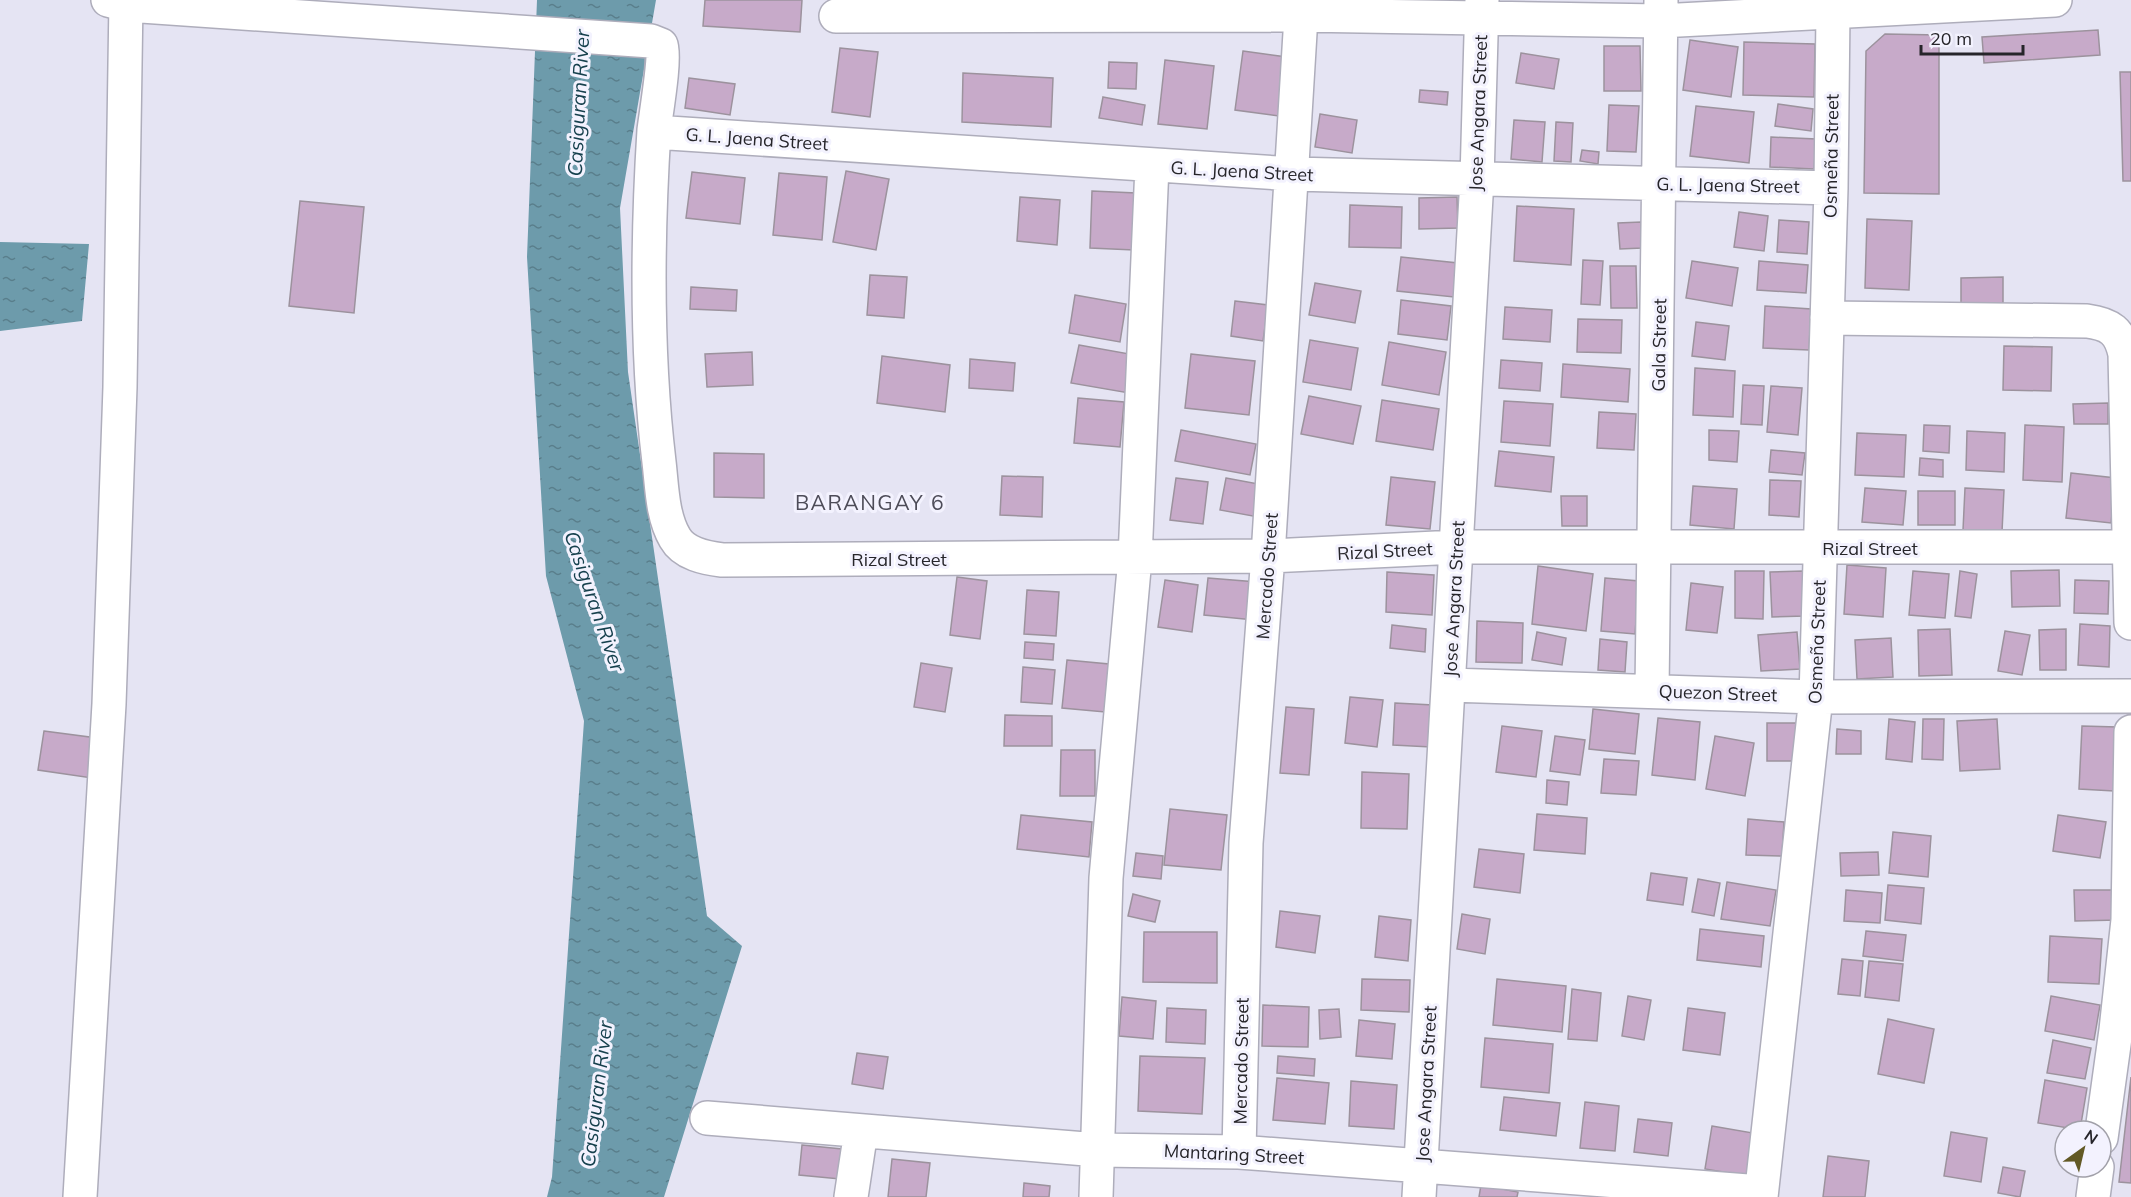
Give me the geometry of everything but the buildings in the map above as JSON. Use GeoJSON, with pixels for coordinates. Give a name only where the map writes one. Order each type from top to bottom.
{"type":"FeatureCollection","features":[{"type":"Feature","properties":{"kind":"street"},"geometry":{"type":"LineString","coordinates":[[836,16],[1302,7],[1833,12],[2055,0]]}},
{"type":"Feature","properties":{"kind":"street"},"geometry":{"type":"LineString","coordinates":[[80,1197],[109,704],[120,387],[120,2]]}},
{"type":"Feature","properties":{"kind":"street","name":"Rizal Street"},"geometry":{"type":"LineString","coordinates":[[120,2],[657,42],[663,48],[654,132],[650,353],[665,510],[675,539],[687,550],[704,558],[722,560],[1135,558],[1268,556],[1457,547],[2131,547]]}},
{"type":"Feature","properties":{"kind":"street","name":"Mercado Street"},"geometry":{"type":"LineString","coordinates":[[1239,1152],[1246,843],[1294,174],[1302,7]]}},
{"type":"Feature","properties":{"kind":"street","name":"Jose Angara Street"},"geometry":{"type":"LineString","coordinates":[[1420,1182],[1477,179],[1481,9]]}},
{"type":"Feature","properties":{"kind":"street","name":"Gala Street"},"geometry":{"type":"LineString","coordinates":[[1652,690],[1661,183],[1661,11]]}},
{"type":"Feature","properties":{"kind":"street","name":"Osmeña Street"},"geometry":{"type":"LineString","coordinates":[[1761,1194],[1816,696],[1831,188],[1833,12]]}},
{"type":"Feature","properties":{"kind":"street","name":"G. L. Jaena Street"},"geometry":{"type":"LineString","coordinates":[[654,132],[1294,174],[1831,188]]}},
{"type":"Feature","properties":{"kind":"street"},"geometry":{"type":"LineString","coordinates":[[1096,1197],[1106,878],[1135,558],[1152,166]]}},
{"type":"Feature","properties":{"kind":"street"},"geometry":{"type":"LineString","coordinates":[[1827,318],[2087,321],[2106,324],[2116,331],[2125,354],[2131,623]]}},
{"type":"Feature","properties":{"kind":"street","name":"Quezon Street"},"geometry":{"type":"LineString","coordinates":[[1450,685],[1816,696],[2131,696]]}},
{"type":"Feature","properties":{"kind":"street"},"geometry":{"type":"LineString","coordinates":[[2103,1119],[2128,920],[2131,732]]}},
{"type":"Feature","properties":{"kind":"street","name":"Mantaring Street"},"geometry":{"type":"LineString","coordinates":[[707,1118],[1098,1150],[1239,1152],[1420,1182],[1761,1194]]}},
{"type":"Feature","properties":{"kind":"street"},"geometry":{"type":"LineString","coordinates":[[851,1197],[861,1131]]}},
{"type":"Feature","properties":{"kind":"street"},"geometry":{"type":"LineString","coordinates":[[2092,1197],[2095,1179]]}},
{"type":"Feature","properties":{"kind":"water","name":"Casiguran River"},"geometry":{"type":"Polygon","coordinates":[[[537,0],[656,0],[620,208],[628,372],[707,916],[742,946],[664,1197],[547,1197],[552,1177],[584,721],[546,576],[527,257],[537,0]]]}},
{"type":"Feature","properties":{"kind":"water"},"geometry":{"type":"Polygon","coordinates":[[[0,242],[89,244],[82,321],[0,331],[0,242]]]}},
{"type":"Feature","properties":{"kind":"district","name":"BARANGAY 6"},"geometry":{"type":"Point","coordinates":[870,502]}}]}
